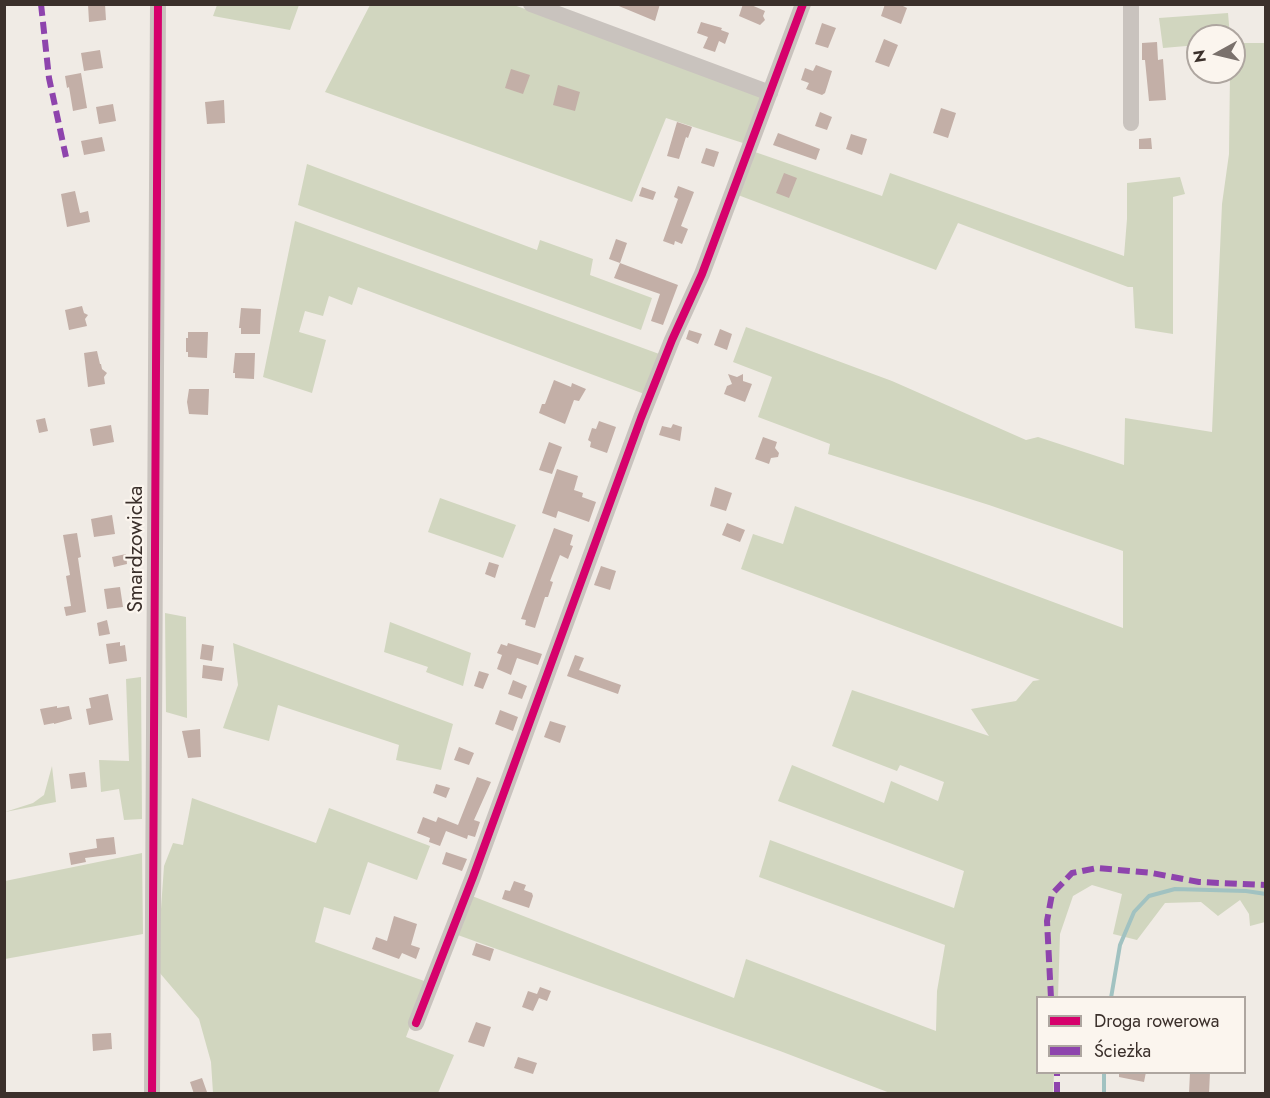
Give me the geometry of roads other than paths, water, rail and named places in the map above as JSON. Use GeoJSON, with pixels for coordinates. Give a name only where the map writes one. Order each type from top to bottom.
{"type":"FeatureCollection","features":[{"type":"Feature","properties":{"kind":"street","name":"Smardzowicka"},"geometry":{"type":"LineString","coordinates":[[152,1094],[158,4]]}},
{"type":"Feature","properties":{"kind":"street"},"geometry":{"type":"LineString","coordinates":[[531,4],[770,93]]}},
{"type":"Feature","properties":{"kind":"street"},"geometry":{"type":"LineString","coordinates":[[416,1023],[473,877],[641,418],[672,340],[702,274],[803,4]]}},
{"type":"Feature","properties":{"kind":"street"},"geometry":{"type":"LineString","coordinates":[[1131,4],[1131,123]]}},
{"type":"Feature","properties":{"kind":"waterway"},"geometry":{"type":"LineString","coordinates":[[1111,996],[1120,945],[1134,912],[1149,896],[1175,889],[1246,891],[1266,894]]}},
{"type":"Feature","properties":{"kind":"waterway"},"geometry":{"type":"LineString","coordinates":[[1104,1074],[1104,1094]]}}]}
